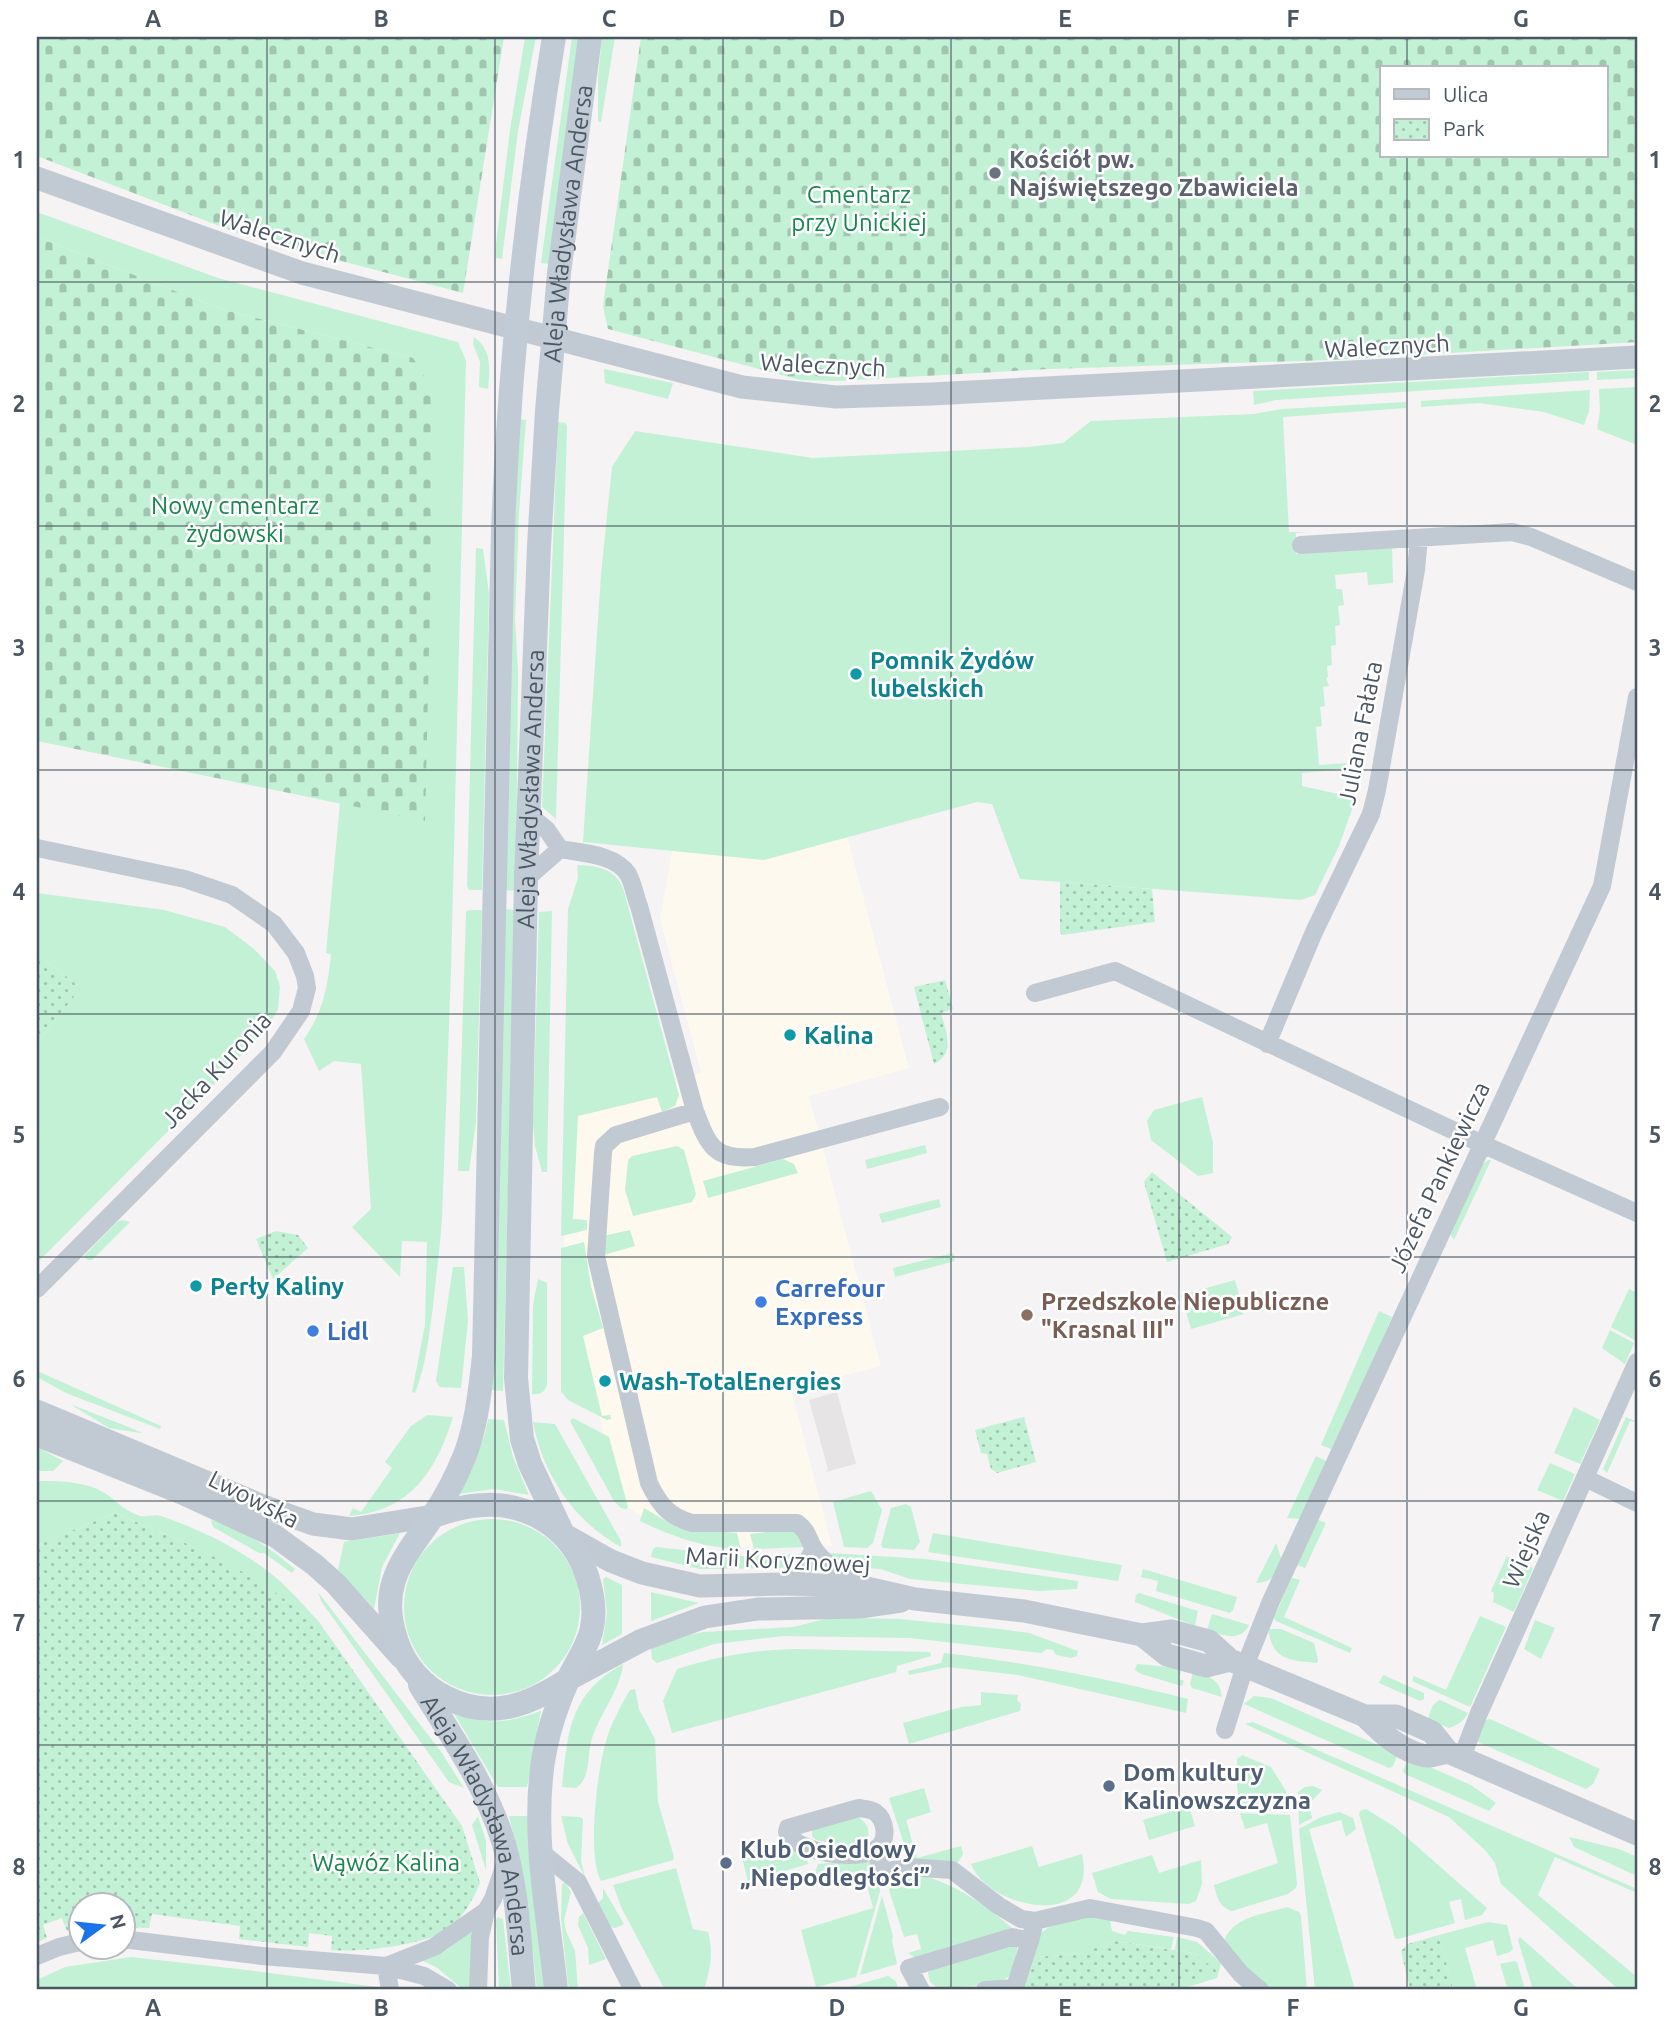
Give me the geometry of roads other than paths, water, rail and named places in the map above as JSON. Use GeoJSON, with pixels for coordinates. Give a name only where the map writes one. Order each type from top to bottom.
{"type":"FeatureCollection","features":[{"type":"Feature","properties":{"kind":"main road","name":"Aleja Władysława Andersa"},"geometry":{"type":"LineString","coordinates":[[433,1516],[458,1471],[472,1433],[484,1356],[503,519],[508,408],[522,254],[554,37]]}},
{"type":"Feature","properties":{"kind":"main road","name":"Aleja Władysława Andersa"},"geometry":{"type":"LineString","coordinates":[[563,1534],[530,1464],[522,1439],[516,1390],[526,879],[539,546],[553,338],[571,171],[590,37]]}},
{"type":"Feature","properties":{"kind":"main road"},"geometry":{"type":"LineString","coordinates":[[498,1506],[531,1513],[563,1534],[578,1554],[593,1593],[591,1632],[569,1679],[528,1703],[490,1709],[471,1707],[445,1697],[421,1681],[399,1648],[390,1609],[397,1570],[433,1516],[471,1507],[498,1506]]}},
{"type":"Feature","properties":{"kind":"main road","name":"Aleja Władysława Andersa"},"geometry":{"type":"LineString","coordinates":[[409,1666],[490,1805],[507,1857],[518,1923],[524,1990]]}},
{"type":"Feature","properties":{"kind":"main road","name":"Aleja Władysława Andersa"},"geometry":{"type":"LineString","coordinates":[[556,1990],[541,1852],[540,1804],[543,1764],[551,1725],[569,1679]]}},
{"type":"Feature","properties":{"kind":"street","name":"Walecznych"},"geometry":{"type":"LineString","coordinates":[[37,178],[302,273],[742,387],[801,394],[845,397],[1637,358]]}},
{"type":"Feature","properties":{"kind":"street"},"geometry":{"type":"LineString","coordinates":[[1301,545],[1512,532],[1531,537],[1637,582]]}},
{"type":"Feature","properties":{"kind":"street","name":"Juliana Fałata"},"geometry":{"type":"LineString","coordinates":[[1268,1044],[1314,932],[1371,814],[1416,570],[1419,538]]}},
{"type":"Feature","properties":{"kind":"street","name":"Józefa Pankiewicza"},"geometry":{"type":"LineString","coordinates":[[1238,1663],[1271,1601],[1602,886],[1637,696]]}},
{"type":"Feature","properties":{"kind":"street"},"geometry":{"type":"LineString","coordinates":[[529,815],[547,830],[561,849],[607,859],[628,874],[695,1111],[707,1141],[717,1152],[737,1158],[755,1157],[940,1107]]}},
{"type":"Feature","properties":{"kind":"street","name":"Jacka Kuronia"},"geometry":{"type":"LineString","coordinates":[[37,848],[185,879],[232,895],[281,931],[301,963],[306,988],[300,1011],[273,1052],[37,1289]]}},
{"type":"Feature","properties":{"kind":"street"},"geometry":{"type":"LineString","coordinates":[[526,879],[561,849]]}},
{"type":"Feature","properties":{"kind":"street"},"geometry":{"type":"LineString","coordinates":[[1035,993],[1115,971],[1482,1144],[1637,1213]]}},
{"type":"Feature","properties":{"kind":"street"},"geometry":{"type":"LineString","coordinates":[[695,1111],[616,1135],[604,1146],[603,1153],[596,1256],[649,1483],[666,1511],[679,1520],[726,1524],[797,1523],[811,1536],[814,1549],[832,1567],[859,1586]]}},
{"type":"Feature","properties":{"kind":"street","name":"Wiejska"},"geometry":{"type":"LineString","coordinates":[[1455,1754],[1479,1713],[1637,1362]]}},
{"type":"Feature","properties":{"kind":"street","name":"Lwowska"},"geometry":{"type":"LineString","coordinates":[[37,1411],[263,1506],[313,1524],[331,1528],[359,1528],[433,1516]]}},
{"type":"Feature","properties":{"kind":"street","name":"Lwowska"},"geometry":{"type":"LineString","coordinates":[[37,1435],[182,1493],[275,1536],[305,1556],[336,1584],[409,1666]]}},
{"type":"Feature","properties":{"kind":"street"},"geometry":{"type":"LineString","coordinates":[[1585,1478],[1637,1503]]}},
{"type":"Feature","properties":{"kind":"street","name":"Marii Koryznowej"},"geometry":{"type":"LineString","coordinates":[[563,1534],[625,1567],[701,1586],[859,1586],[915,1599],[1024,1611],[1142,1635],[1172,1630],[1209,1641],[1238,1663],[1365,1716],[1396,1716],[1432,1732],[1455,1754],[1637,1834]]}},
{"type":"Feature","properties":{"kind":"street"},"geometry":{"type":"LineString","coordinates":[[792,1584],[814,1549]]}},
{"type":"Feature","properties":{"kind":"street","name":"Marii Koryznowej"},"geometry":{"type":"LineString","coordinates":[[569,1679],[642,1640],[705,1617],[758,1609],[860,1608],[915,1599]]}},
{"type":"Feature","properties":{"kind":"street"},"geometry":{"type":"LineString","coordinates":[[1225,1730],[1238,1663]]}},
{"type":"Feature","properties":{"kind":"street"},"geometry":{"type":"LineString","coordinates":[[859,1808],[873,1810],[881,1818],[885,1832],[883,1842],[875,1851],[831,1854],[791,1840],[787,1832],[788,1828],[859,1808]]}},
{"type":"Feature","properties":{"kind":"street"},"geometry":{"type":"LineString","coordinates":[[875,1851],[883,1872],[908,1867],[952,1870],[999,1906],[1021,1919],[1035,1921],[1090,1908],[1206,1931],[1241,1974],[1260,1990]]}},
{"type":"Feature","properties":{"kind":"street"},"geometry":{"type":"LineString","coordinates":[[541,1852],[578,1882],[633,1990]]}},
{"type":"Feature","properties":{"kind":"street"},"geometry":{"type":"LineString","coordinates":[[478,1990],[477,1953],[486,1911],[496,1893],[507,1857]]}},
{"type":"Feature","properties":{"kind":"street"},"geometry":{"type":"LineString","coordinates":[[386,1966],[434,1947],[486,1911]]}},
{"type":"Feature","properties":{"kind":"street"},"geometry":{"type":"LineString","coordinates":[[985,1990],[1014,1989],[1035,1921]]}},
{"type":"Feature","properties":{"kind":"street"},"geometry":{"type":"LineString","coordinates":[[921,1990],[909,1968],[1012,1937],[1030,1941]]}},
{"type":"Feature","properties":{"kind":"street"},"geometry":{"type":"LineString","coordinates":[[136,1941],[262,1956],[386,1966],[424,1976],[448,1990]]}},
{"type":"Feature","properties":{"kind":"street"},"geometry":{"type":"LineString","coordinates":[[37,1956],[66,1945]]}},
{"type":"Feature","properties":{"kind":"street"},"geometry":{"type":"LineString","coordinates":[[386,1966],[390,1990]]}},
{"type":"Feature","properties":{"kind":"place","name":"Kościół pw. Najświętszego Zbawiciela"},"geometry":{"type":"Point","coordinates":[995,173]}},
{"type":"Feature","properties":{"kind":"place","name":"Pomnik Żydów lubelskich"},"geometry":{"type":"Point","coordinates":[856,674]}},
{"type":"Feature","properties":{"kind":"place","name":"Kalina"},"geometry":{"type":"Point","coordinates":[790,1035]}},
{"type":"Feature","properties":{"kind":"place","name":"Perły Kaliny"},"geometry":{"type":"Point","coordinates":[196,1286]}},
{"type":"Feature","properties":{"kind":"place","name":"Carrefour Express"},"geometry":{"type":"Point","coordinates":[761,1302]}},
{"type":"Feature","properties":{"kind":"place","name":"Przedszkole Niepubliczne \"Krasnal III\""},"geometry":{"type":"Point","coordinates":[1027,1315]}},
{"type":"Feature","properties":{"kind":"place","name":"Lidl"},"geometry":{"type":"Point","coordinates":[313,1331]}},
{"type":"Feature","properties":{"kind":"place","name":"Wash-TotalEnergies"},"geometry":{"type":"Point","coordinates":[605,1381]}},
{"type":"Feature","properties":{"kind":"place","name":"Dom kultury Kalinowszczyzna"},"geometry":{"type":"Point","coordinates":[1109,1786]}},
{"type":"Feature","properties":{"kind":"place","name":"Klub Osiedlowy „Niepodległości”"},"geometry":{"type":"Point","coordinates":[726,1863]}},
{"type":"Feature","properties":{"kind":"park label","name":"Cmentarz przy Unickiej"},"geometry":{"type":"Point","coordinates":[859,208]}},
{"type":"Feature","properties":{"kind":"park label","name":"Nowy cmentarz żydowski"},"geometry":{"type":"Point","coordinates":[235,519]}},
{"type":"Feature","properties":{"kind":"park label","name":"Wąwóz Kalina"},"geometry":{"type":"Point","coordinates":[386,1862]}}]}
